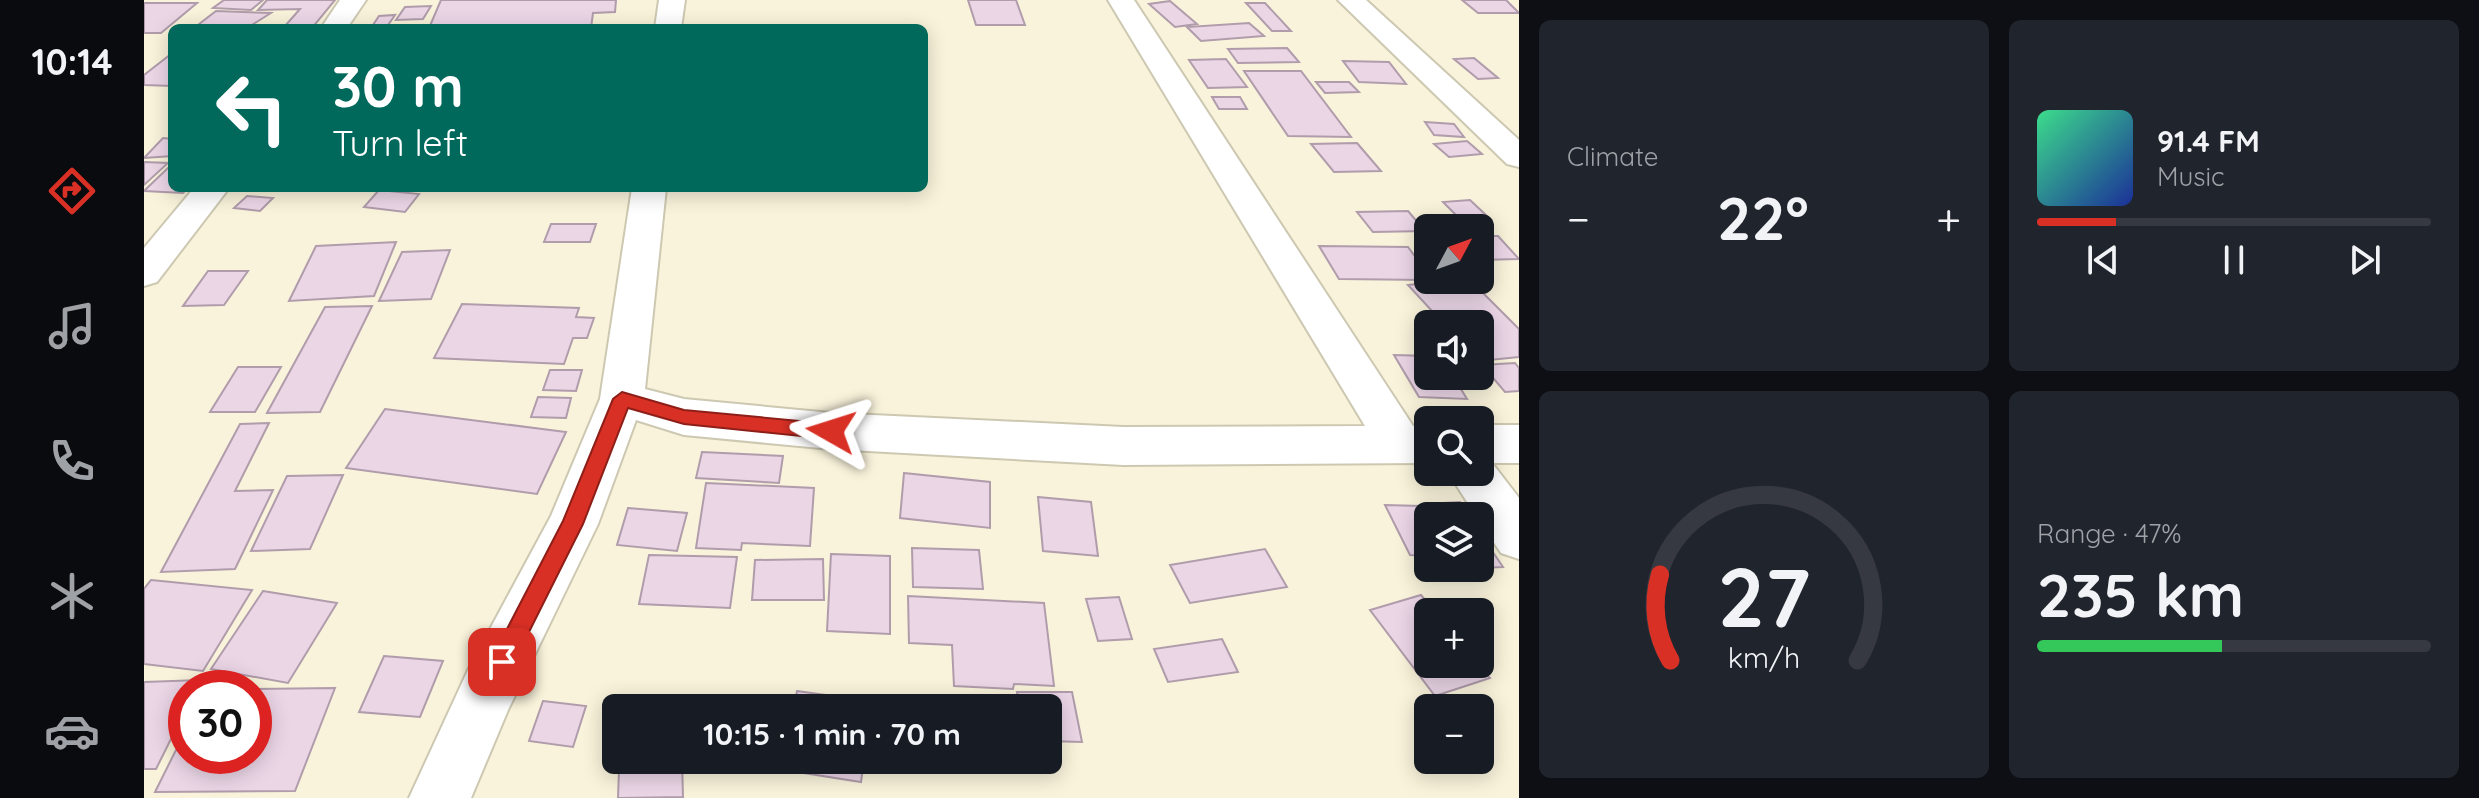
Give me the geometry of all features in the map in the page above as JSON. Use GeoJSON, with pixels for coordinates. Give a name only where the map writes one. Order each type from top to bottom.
{"type":"FeatureCollection","features":[{"type":"Feature","properties":{"kind":"street"},"geometry":{"type":"LineString","coordinates":[[337,24],[353,0]]}},
{"type":"Feature","properties":{"kind":"street"},"geometry":{"type":"LineString","coordinates":[[669,24],[672,0]]}},
{"type":"Feature","properties":{"kind":"street"},"geometry":{"type":"LineString","coordinates":[[1121,0],[1414,444]]}},
{"type":"Feature","properties":{"kind":"street"},"geometry":{"type":"LineString","coordinates":[[1351,0],[1519,157]]}},
{"type":"Feature","properties":{"kind":"street"},"geometry":{"type":"LineString","coordinates":[[144,273],[209,192]]}},
{"type":"Feature","properties":{"kind":"street"},"geometry":{"type":"LineString","coordinates":[[440,798],[488,690],[573,524],[622,399],[648,192]]}},
{"type":"Feature","properties":{"kind":"street"},"geometry":{"type":"LineString","coordinates":[[622,399],[684,417],[831,431],[1123,446],[1414,444]]}},
{"type":"Feature","properties":{"kind":"street"},"geometry":{"type":"LineString","coordinates":[[1494,444],[1519,444]]}},
{"type":"Feature","properties":{"kind":"street"},"geometry":{"type":"LineString","coordinates":[[1482,486],[1519,537]]}},
{"type":"Feature","properties":{"kind":"building"},"geometry":{"type":"Polygon","coordinates":[[[224,0],[263,0],[251,10],[213,8],[224,0]]]}},
{"type":"Feature","properties":{"kind":"building"},"geometry":{"type":"Polygon","coordinates":[[[267,0],[335,0],[315,24],[287,24],[300,9],[258,10],[267,0]]]}},
{"type":"Feature","properties":{"kind":"building"},"geometry":{"type":"Polygon","coordinates":[[[441,0],[616,0],[615,12],[593,13],[592,24],[431,24],[441,0]]]}},
{"type":"Feature","properties":{"kind":"building"},"geometry":{"type":"Polygon","coordinates":[[[968,0],[1016,0],[1025,25],[976,25],[968,0]]]}},
{"type":"Feature","properties":{"kind":"building"},"geometry":{"type":"Polygon","coordinates":[[[1462,0],[1506,0],[1519,13],[1478,13],[1462,0]]]}},
{"type":"Feature","properties":{"kind":"building"},"geometry":{"type":"Polygon","coordinates":[[[1170,1],[1197,24],[1175,27],[1149,4],[1170,1]]]}},
{"type":"Feature","properties":{"kind":"building"},"geometry":{"type":"Polygon","coordinates":[[[144,3],[197,3],[168,24],[161,33],[144,33],[144,3]]]}},
{"type":"Feature","properties":{"kind":"building"},"geometry":{"type":"Polygon","coordinates":[[[1246,3],[1265,3],[1291,31],[1272,31],[1246,3]]]}},
{"type":"Feature","properties":{"kind":"building"},"geometry":{"type":"Polygon","coordinates":[[[431,6],[423,19],[396,20],[405,7],[431,6]]]}},
{"type":"Feature","properties":{"kind":"building"},"geometry":{"type":"Polygon","coordinates":[[[216,11],[271,13],[253,24],[199,24],[216,11]]]}},
{"type":"Feature","properties":{"kind":"building"},"geometry":{"type":"Polygon","coordinates":[[[395,15],[389,24],[374,24],[379,16],[395,15]]]}},
{"type":"Feature","properties":{"kind":"building"},"geometry":{"type":"Polygon","coordinates":[[[1249,23],[1264,36],[1201,41],[1187,27],[1249,23]]]}},
{"type":"Feature","properties":{"kind":"building"},"geometry":{"type":"Polygon","coordinates":[[[1287,48],[1299,62],[1238,63],[1228,49],[1287,48]]]}},
{"type":"Feature","properties":{"kind":"building"},"geometry":{"type":"Polygon","coordinates":[[[168,56],[168,86],[144,85],[144,75],[168,56]]]}},
{"type":"Feature","properties":{"kind":"building"},"geometry":{"type":"Polygon","coordinates":[[[1474,58],[1498,78],[1478,79],[1454,59],[1474,58]]]}},
{"type":"Feature","properties":{"kind":"building"},"geometry":{"type":"Polygon","coordinates":[[[1226,59],[1247,87],[1208,88],[1189,60],[1226,59]]]}},
{"type":"Feature","properties":{"kind":"building"},"geometry":{"type":"Polygon","coordinates":[[[1343,61],[1389,62],[1406,84],[1359,82],[1343,61]]]}},
{"type":"Feature","properties":{"kind":"building"},"geometry":{"type":"Polygon","coordinates":[[[1244,71],[1301,71],[1351,137],[1288,136],[1244,71]]]}},
{"type":"Feature","properties":{"kind":"building"},"geometry":{"type":"Polygon","coordinates":[[[1316,82],[1349,82],[1359,92],[1325,93],[1316,82]]]}},
{"type":"Feature","properties":{"kind":"building"},"geometry":{"type":"Polygon","coordinates":[[[1212,97],[1240,97],[1247,109],[1219,109],[1212,97]]]}},
{"type":"Feature","properties":{"kind":"building"},"geometry":{"type":"Polygon","coordinates":[[[1425,122],[1454,124],[1464,137],[1434,135],[1425,122]]]}},
{"type":"Feature","properties":{"kind":"building"},"geometry":{"type":"Polygon","coordinates":[[[163,138],[168,139],[168,156],[144,158],[163,138]]]}},
{"type":"Feature","properties":{"kind":"building"},"geometry":{"type":"Polygon","coordinates":[[[1467,141],[1482,154],[1449,157],[1434,144],[1467,141]]]}},
{"type":"Feature","properties":{"kind":"building"},"geometry":{"type":"Polygon","coordinates":[[[1357,143],[1381,171],[1334,172],[1311,144],[1357,143]]]}},
{"type":"Feature","properties":{"kind":"building"},"geometry":{"type":"Polygon","coordinates":[[[144,162],[168,163],[144,185],[144,162]]]}},
{"type":"Feature","properties":{"kind":"building"},"geometry":{"type":"Polygon","coordinates":[[[168,168],[168,192],[184,192],[183,193],[144,191],[168,168]]]}},
{"type":"Feature","properties":{"kind":"building"},"geometry":{"type":"Polygon","coordinates":[[[377,192],[419,194],[405,212],[364,207],[377,192]]]}},
{"type":"Feature","properties":{"kind":"building"},"geometry":{"type":"Polygon","coordinates":[[[247,196],[273,198],[260,211],[234,208],[247,196]]]}},
{"type":"Feature","properties":{"kind":"building"},"geometry":{"type":"Polygon","coordinates":[[[1470,200],[1485,214],[1455,214],[1443,202],[1470,200]]]}},
{"type":"Feature","properties":{"kind":"building"},"geometry":{"type":"Polygon","coordinates":[[[1408,211],[1414,218],[1414,231],[1373,232],[1357,212],[1408,211]]]}},
{"type":"Feature","properties":{"kind":"building"},"geometry":{"type":"Polygon","coordinates":[[[551,224],[596,224],[590,242],[544,242],[551,224]]]}},
{"type":"Feature","properties":{"kind":"building"},"geometry":{"type":"Polygon","coordinates":[[[1494,236],[1498,236],[1519,259],[1494,260],[1494,236]]]}},
{"type":"Feature","properties":{"kind":"building"},"geometry":{"type":"Polygon","coordinates":[[[396,242],[374,296],[289,301],[316,246],[396,242]]]}},
{"type":"Feature","properties":{"kind":"building"},"geometry":{"type":"Polygon","coordinates":[[[1319,246],[1408,247],[1414,255],[1414,280],[1339,279],[1319,246]]]}},
{"type":"Feature","properties":{"kind":"building"},"geometry":{"type":"Polygon","coordinates":[[[450,250],[431,299],[379,301],[402,252],[450,250]]]}},
{"type":"Feature","properties":{"kind":"building"},"geometry":{"type":"Polygon","coordinates":[[[208,271],[248,271],[224,305],[183,306],[208,271]]]}},
{"type":"Feature","properties":{"kind":"building"},"geometry":{"type":"Polygon","coordinates":[[[1416,294],[1484,294],[1519,329],[1519,357],[1494,360],[1494,310],[1431,310],[1416,294]]]}},
{"type":"Feature","properties":{"kind":"building"},"geometry":{"type":"Polygon","coordinates":[[[462,304],[579,308],[576,317],[594,318],[587,338],[573,338],[564,364],[434,358],[462,304]]]}},
{"type":"Feature","properties":{"kind":"building"},"geometry":{"type":"Polygon","coordinates":[[[372,306],[320,412],[267,413],[325,307],[372,306]]]}},
{"type":"Feature","properties":{"kind":"building"},"geometry":{"type":"Polygon","coordinates":[[[1394,355],[1414,356],[1414,389],[1394,355]]]}},
{"type":"Feature","properties":{"kind":"building"},"geometry":{"type":"Polygon","coordinates":[[[1515,363],[1519,368],[1519,391],[1505,392],[1494,379],[1494,364],[1515,363]]]}},
{"type":"Feature","properties":{"kind":"building"},"geometry":{"type":"Polygon","coordinates":[[[238,367],[281,367],[255,412],[210,412],[238,367]]]}},
{"type":"Feature","properties":{"kind":"building"},"geometry":{"type":"Polygon","coordinates":[[[550,370],[582,370],[576,391],[543,390],[550,370]]]}},
{"type":"Feature","properties":{"kind":"building"},"geometry":{"type":"Polygon","coordinates":[[[1415,390],[1462,390],[1467,399],[1419,397],[1415,390]]]}},
{"type":"Feature","properties":{"kind":"building"},"geometry":{"type":"Polygon","coordinates":[[[538,397],[571,398],[566,418],[531,417],[538,397]]]}},
{"type":"Feature","properties":{"kind":"building"},"geometry":{"type":"Polygon","coordinates":[[[385,409],[566,432],[537,494],[346,468],[385,409]]]}},
{"type":"Feature","properties":{"kind":"building"},"geometry":{"type":"Polygon","coordinates":[[[269,423],[235,491],[273,490],[235,569],[161,572],[240,424],[269,423]]]}},
{"type":"Feature","properties":{"kind":"building"},"geometry":{"type":"Polygon","coordinates":[[[702,452],[783,456],[779,483],[696,478],[702,452]]]}},
{"type":"Feature","properties":{"kind":"building"},"geometry":{"type":"Polygon","coordinates":[[[904,473],[990,482],[990,528],[900,518],[904,473]]]}},
{"type":"Feature","properties":{"kind":"building"},"geometry":{"type":"Polygon","coordinates":[[[343,475],[310,549],[251,551],[287,476],[343,475]]]}},
{"type":"Feature","properties":{"kind":"building"},"geometry":{"type":"Polygon","coordinates":[[[706,483],[814,488],[810,546],[742,543],[741,550],[696,548],[706,483]]]}},
{"type":"Feature","properties":{"kind":"building"},"geometry":{"type":"Polygon","coordinates":[[[1038,497],[1091,502],[1098,556],[1043,551],[1038,497]]]}},
{"type":"Feature","properties":{"kind":"building"},"geometry":{"type":"Polygon","coordinates":[[[1385,505],[1414,506],[1414,555],[1410,555],[1385,505]]]}},
{"type":"Feature","properties":{"kind":"building"},"geometry":{"type":"Polygon","coordinates":[[[628,508],[687,513],[677,551],[617,545],[628,508]]]}},
{"type":"Feature","properties":{"kind":"building"},"geometry":{"type":"Polygon","coordinates":[[[912,548],[979,550],[983,589],[913,587],[912,548]]]}},
{"type":"Feature","properties":{"kind":"building"},"geometry":{"type":"Polygon","coordinates":[[[1265,549],[1287,587],[1190,603],[1170,565],[1265,549]]]}},
{"type":"Feature","properties":{"kind":"building"},"geometry":{"type":"Polygon","coordinates":[[[831,554],[890,556],[890,634],[827,631],[831,554]]]}},
{"type":"Feature","properties":{"kind":"building"},"geometry":{"type":"Polygon","coordinates":[[[1494,554],[1503,567],[1494,567],[1494,554]]]}},
{"type":"Feature","properties":{"kind":"building"},"geometry":{"type":"Polygon","coordinates":[[[649,555],[737,557],[730,608],[639,604],[649,555]]]}},
{"type":"Feature","properties":{"kind":"building"},"geometry":{"type":"Polygon","coordinates":[[[823,559],[824,600],[752,600],[755,560],[823,559]]]}},
{"type":"Feature","properties":{"kind":"building"},"geometry":{"type":"Polygon","coordinates":[[[151,580],[252,590],[204,670],[195,670],[144,664],[144,589],[151,580]]]}},
{"type":"Feature","properties":{"kind":"building"},"geometry":{"type":"Polygon","coordinates":[[[263,591],[337,603],[288,683],[272,680],[272,670],[211,669],[263,591]]]}},
{"type":"Feature","properties":{"kind":"building"},"geometry":{"type":"Polygon","coordinates":[[[1421,595],[1423,598],[1414,598],[1414,668],[1370,610],[1421,595]]]}},
{"type":"Feature","properties":{"kind":"building"},"geometry":{"type":"Polygon","coordinates":[[[908,596],[1044,603],[1054,686],[1014,684],[1013,689],[954,686],[952,645],[909,643],[908,596]]]}},
{"type":"Feature","properties":{"kind":"building"},"geometry":{"type":"Polygon","coordinates":[[[1119,597],[1132,639],[1098,641],[1086,599],[1119,597]]]}},
{"type":"Feature","properties":{"kind":"building"},"geometry":{"type":"Polygon","coordinates":[[[1222,639],[1238,672],[1168,682],[1154,649],[1222,639]]]}},
{"type":"Feature","properties":{"kind":"building"},"geometry":{"type":"Polygon","coordinates":[[[384,656],[443,661],[420,717],[359,712],[384,656]]]}},
{"type":"Feature","properties":{"kind":"building"},"geometry":{"type":"Polygon","coordinates":[[[1421,678],[1490,678],[1441,694],[1433,694],[1421,678]]]}},
{"type":"Feature","properties":{"kind":"building"},"geometry":{"type":"Polygon","coordinates":[[[168,681],[168,745],[156,769],[144,769],[144,682],[168,681]]]}},
{"type":"Feature","properties":{"kind":"building"},"geometry":{"type":"Polygon","coordinates":[[[335,688],[295,791],[155,792],[168,766],[168,774],[272,774],[272,689],[335,688]]]}},
{"type":"Feature","properties":{"kind":"building"},"geometry":{"type":"Polygon","coordinates":[[[1072,692],[1082,742],[1062,741],[1062,694],[1017,694],[1072,692]]]}},
{"type":"Feature","properties":{"kind":"building"},"geometry":{"type":"Polygon","coordinates":[[[543,701],[586,706],[573,747],[529,741],[543,701]]]}},
{"type":"Feature","properties":{"kind":"building"},"geometry":{"type":"Polygon","coordinates":[[[619,774],[682,774],[683,797],[618,798],[619,774]]]}},
{"type":"Feature","properties":{"kind":"building"},"geometry":{"type":"Polygon","coordinates":[[[810,774],[862,774],[861,782],[810,774]]]}},
{"type":"Feature","properties":{"kind":"route"},"geometry":{"type":"LineString","coordinates":[[502,662],[573,524],[622,399],[684,417],[831,431]]}}]}
